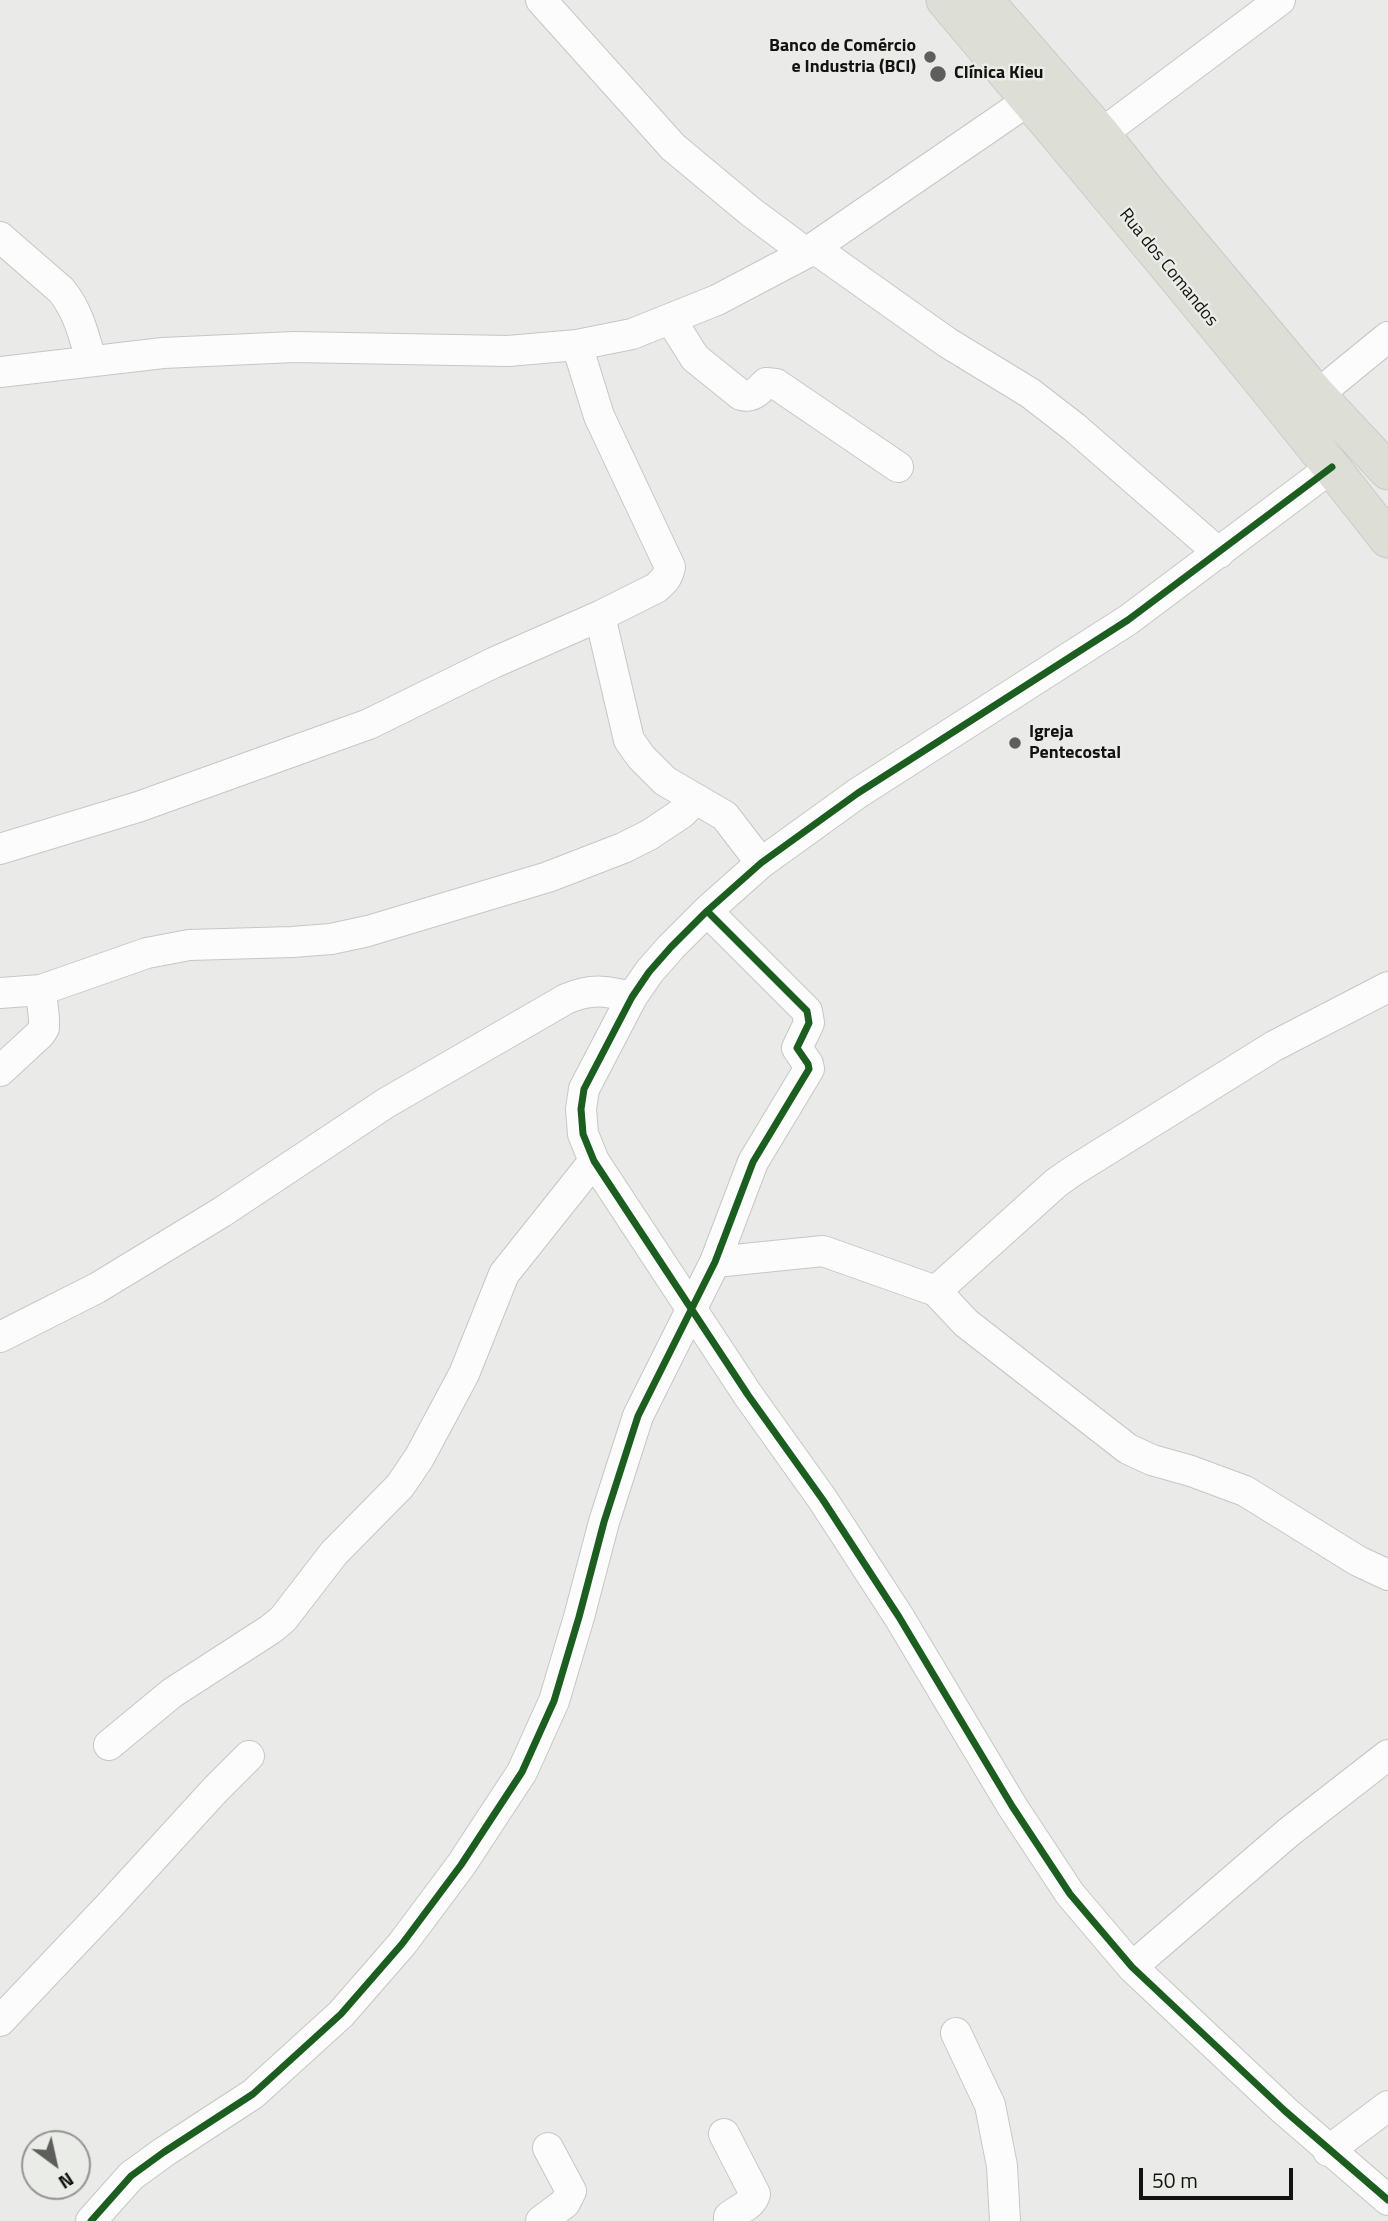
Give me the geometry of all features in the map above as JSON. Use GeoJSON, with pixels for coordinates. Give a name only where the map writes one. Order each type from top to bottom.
{"type":"FeatureCollection","features":[{"type":"Feature","properties":{"kind":"main road","name":"Rua dos Comandos"},"geometry":{"type":"LineString","coordinates":[[945,0],[1332,467],[1388,539]]}},
{"type":"Feature","properties":{"kind":"main road","name":"Rua dos Comandos"},"geometry":{"type":"LineString","coordinates":[[984,0],[1101,134],[1317,395],[1388,471]]}},
{"type":"Feature","properties":{"kind":"street"},"geometry":{"type":"LineString","coordinates":[[541,0],[673,147],[751,212],[948,343],[1030,393],[1074,427],[1219,553]]}},
{"type":"Feature","properties":{"kind":"street"},"geometry":{"type":"LineString","coordinates":[[1101,134],[1280,0]]}},
{"type":"Feature","properties":{"kind":"street"},"geometry":{"type":"LineString","coordinates":[[0,372],[163,353],[294,347],[509,351],[577,345],[632,334],[717,300],[810,251],[1029,100]]}},
{"type":"Feature","properties":{"kind":"street"},"geometry":{"type":"LineString","coordinates":[[0,237],[52,281],[69,300],[91,360]]}},
{"type":"Feature","properties":{"kind":"street"},"geometry":{"type":"LineString","coordinates":[[671,320],[695,358],[741,395],[748,397],[766,383],[776,384],[898,467]]}},
{"type":"Feature","properties":{"kind":"street"},"geometry":{"type":"LineString","coordinates":[[1317,395],[1388,337]]}},
{"type":"Feature","properties":{"kind":"street"},"geometry":{"type":"LineString","coordinates":[[0,849],[138,807],[359,728],[656,588],[668,575],[670,567],[599,416],[577,345]]}},
{"type":"Feature","properties":{"kind":"street"},"geometry":{"type":"LineString","coordinates":[[1332,467],[1128,620],[858,793],[761,863],[707,911],[649,972],[632,997],[584,1089],[581,1109],[583,1134],[594,1161],[900,1617],[1012,1806],[1070,1894],[1132,1967],[1328,2151],[1388,2200]]}},
{"type":"Feature","properties":{"kind":"street"},"geometry":{"type":"LineString","coordinates":[[600,616],[629,740],[634,749],[665,781],[725,816],[761,863]]}},
{"type":"Feature","properties":{"kind":"street"},"geometry":{"type":"LineString","coordinates":[[0,993],[41,990],[147,953],[189,945],[331,939],[402,922],[548,877],[623,848],[682,813],[696,799]]}},
{"type":"Feature","properties":{"kind":"street"},"geometry":{"type":"LineString","coordinates":[[91,2221],[131,2176],[253,2094],[341,2014],[402,1944],[461,1865],[522,1772],[554,1701],[604,1522],[638,1416],[715,1262],[753,1161],[808,1069],[808,1064],[797,1048],[809,1023],[807,1011],[707,911]]}},
{"type":"Feature","properties":{"kind":"street"},"geometry":{"type":"LineString","coordinates":[[936,1291],[1042,1195],[1073,1171],[1274,1046],[1388,987]]}},
{"type":"Feature","properties":{"kind":"street"},"geometry":{"type":"LineString","coordinates":[[0,1071],[44,1028],[41,990]]}},
{"type":"Feature","properties":{"kind":"street"},"geometry":{"type":"LineString","coordinates":[[0,1337],[97,1288],[222,1212],[386,1103],[566,999],[589,991],[602,990],[632,997]]}},
{"type":"Feature","properties":{"kind":"street"},"geometry":{"type":"LineString","coordinates":[[109,1745],[172,1693],[283,1619],[334,1553],[400,1486],[419,1458],[464,1374],[504,1274],[594,1161]]}},
{"type":"Feature","properties":{"kind":"street"},"geometry":{"type":"LineString","coordinates":[[715,1262],[823,1251],[936,1291],[966,1323],[1128,1448],[1152,1460],[1245,1491],[1358,1561],[1388,1575]]}},
{"type":"Feature","properties":{"kind":"street"},"geometry":{"type":"LineString","coordinates":[[1132,1967],[1289,1832],[1388,1755]]}},
{"type":"Feature","properties":{"kind":"street"},"geometry":{"type":"LineString","coordinates":[[0,2021],[249,1756]]}},
{"type":"Feature","properties":{"kind":"street"},"geometry":{"type":"LineString","coordinates":[[956,2033],[990,2105],[1002,2166],[1005,2221]]}},
{"type":"Feature","properties":{"kind":"street"},"geometry":{"type":"LineString","coordinates":[[1328,2151],[1388,2106]]}},
{"type":"Feature","properties":{"kind":"street"},"geometry":{"type":"LineString","coordinates":[[724,2134],[755,2194],[752,2202],[733,2213],[729,2221]]}},
{"type":"Feature","properties":{"kind":"street"},"geometry":{"type":"LineString","coordinates":[[541,2221],[570,2197],[569,2185],[548,2148]]}},
{"type":"Feature","properties":{"kind":"cycle path"},"geometry":{"type":"LineString","coordinates":[[1332,467],[1128,620],[858,793],[761,863],[707,911],[649,972],[632,997],[584,1089],[581,1109],[583,1134],[594,1161],[899,1617],[1012,1806],[1070,1894],[1132,1967],[1285,2111],[1388,2200]]}},
{"type":"Feature","properties":{"kind":"cycle path"},"geometry":{"type":"LineString","coordinates":[[91,2221],[131,2176],[253,2094],[341,2014],[402,1944],[461,1865],[522,1772],[554,1701],[604,1522],[638,1416],[715,1262],[753,1162],[809,1069],[797,1048],[809,1023],[807,1011],[707,911]]}},
{"type":"Feature","properties":{"kind":"place","name":"Banco de Comércio e Industria (BCI)"},"geometry":{"type":"Point","coordinates":[930,57]}},
{"type":"Feature","properties":{"kind":"place","name":"Clínica Kieu"},"geometry":{"type":"Point","coordinates":[938,74]}},
{"type":"Feature","properties":{"kind":"place","name":"Igreja Pentecostal"},"geometry":{"type":"Point","coordinates":[1015,743]}}]}
